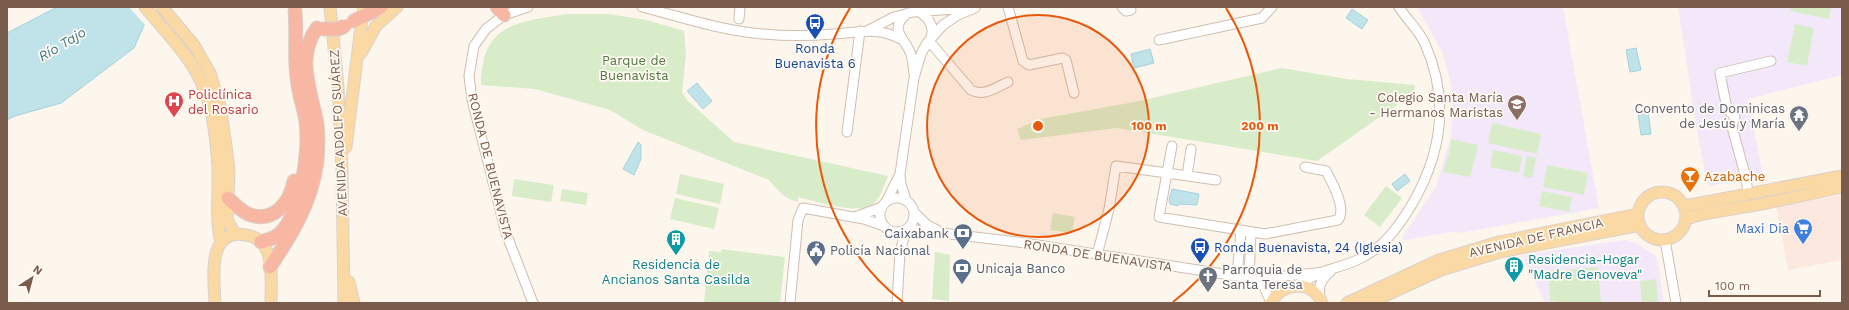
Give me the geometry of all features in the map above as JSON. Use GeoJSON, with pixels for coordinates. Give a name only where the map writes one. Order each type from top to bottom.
{"type":"FeatureCollection","features":[{"type":"Feature","properties":{"kind":"highway"},"geometry":{"type":"LineString","coordinates":[[294,9],[301,18],[320,28],[338,29],[358,16],[381,7]]}},
{"type":"Feature","properties":{"kind":"highway"},"geometry":{"type":"LineString","coordinates":[[261,242],[275,237],[287,223],[296,203],[304,177],[307,157],[308,140],[304,110],[297,79],[294,9]]}},
{"type":"Feature","properties":{"kind":"highway"},"geometry":{"type":"LineString","coordinates":[[270,267],[299,221],[307,203],[315,175],[317,160],[317,129],[306,73],[308,44],[320,28]]}},
{"type":"Feature","properties":{"kind":"highway"},"geometry":{"type":"LineString","coordinates":[[228,198],[241,210],[253,215],[266,216],[280,210],[293,187],[301,149],[304,110]]}},
{"type":"Feature","properties":{"kind":"main road"},"geometry":{"type":"LineString","coordinates":[[145,7],[184,53],[201,81],[213,121],[216,147],[218,224],[221,243]]}},
{"type":"Feature","properties":{"kind":"main road"},"geometry":{"type":"LineString","coordinates":[[162,7],[194,45],[210,73],[220,106],[226,146],[228,172],[227,220],[235,234]]}},
{"type":"Feature","properties":{"kind":"main road","name":"AVENIDA ADOLFO SUÁREZ"},"geometry":{"type":"LineString","coordinates":[[330,7],[338,87],[342,171],[344,303]]}},
{"type":"Feature","properties":{"kind":"main road"},"geometry":{"type":"LineString","coordinates":[[357,58],[376,26],[396,7]]}},
{"type":"Feature","properties":{"kind":"main road"},"geometry":{"type":"LineString","coordinates":[[342,171],[357,58],[358,16]]}},
{"type":"Feature","properties":{"kind":"main road"},"geometry":{"type":"LineString","coordinates":[[1685,206],[1842,176]]}},
{"type":"Feature","properties":{"kind":"main road"},"geometry":{"type":"LineString","coordinates":[[1686,220],[1703,214],[1842,187]]}},
{"type":"Feature","properties":{"kind":"main road"},"geometry":{"type":"LineString","coordinates":[[1666,192],[1674,194],[1685,206],[1686,220],[1685,226],[1677,235],[1665,240],[1659,240],[1647,235],[1639,220],[1640,206],[1650,194],[1666,192]]}},
{"type":"Feature","properties":{"kind":"main road","name":"AVENIDA DE FRANCIA"},"geometry":{"type":"LineString","coordinates":[[1347,303],[1431,263],[1500,242],[1639,220]]}},
{"type":"Feature","properties":{"kind":"main road","name":"AVENIDA DE FRANCIA"},"geometry":{"type":"LineString","coordinates":[[1370,303],[1441,270],[1500,252],[1639,220]]}},
{"type":"Feature","properties":{"kind":"main road"},"geometry":{"type":"LineString","coordinates":[[215,303],[214,256],[221,243],[235,234],[252,235],[261,242],[268,251],[271,303]]}},
{"type":"Feature","properties":{"kind":"main road","name":"AVENIDA ADOLFO SUÁREZ"},"geometry":{"type":"LineString","coordinates":[[344,260],[354,303]]}},
{"type":"Feature","properties":{"kind":"main road"},"geometry":{"type":"LineString","coordinates":[[1271,303],[1275,296],[1291,286],[1305,287],[1314,291],[1322,301]]}},
{"type":"Feature","properties":{"kind":"street","name":"RONDA DE BUENAVISTA"},"geometry":{"type":"LineString","coordinates":[[528,7],[500,11],[478,38],[472,55],[470,83],[472,100],[506,233],[533,303]]}},
{"type":"Feature","properties":{"kind":"street"},"geometry":{"type":"LineString","coordinates":[[642,7],[713,26],[750,33],[792,36],[864,31],[883,32],[915,47],[929,41],[947,22],[976,7]]}},
{"type":"Feature","properties":{"kind":"street"},"geometry":{"type":"LineString","coordinates":[[739,19],[740,7]]}},
{"type":"Feature","properties":{"kind":"street"},"geometry":{"type":"LineString","coordinates":[[864,31],[894,17],[908,13],[976,7]]}},
{"type":"Feature","properties":{"kind":"street"},"geometry":{"type":"LineString","coordinates":[[1008,7],[1023,61],[1029,65],[1063,58],[1066,60],[1074,93]]}},
{"type":"Feature","properties":{"kind":"street"},"geometry":{"type":"LineString","coordinates":[[1122,7],[1126,10],[1131,10]]}},
{"type":"Feature","properties":{"kind":"street"},"geometry":{"type":"LineString","coordinates":[[1159,40],[1262,18],[1272,7]]}},
{"type":"Feature","properties":{"kind":"street","name":"RONDA DE BUENAVISTA"},"geometry":{"type":"LineString","coordinates":[[907,229],[939,232],[1257,278],[1291,286],[1329,270],[1352,263],[1378,248],[1401,221],[1422,187],[1437,145],[1440,109],[1438,87],[1431,60],[1425,44],[1414,26],[1399,7]]}},
{"type":"Feature","properties":{"kind":"street","name":"RONDA DE BUENAVISTA"},"geometry":{"type":"LineString","coordinates":[[1407,7],[1414,26]]}},
{"type":"Feature","properties":{"kind":"street"},"geometry":{"type":"LineString","coordinates":[[897,303],[900,250],[907,229],[912,223],[914,213],[913,208],[906,200],[901,184],[900,174],[914,78],[921,54],[929,41],[933,30],[932,24],[925,15],[918,11]]}},
{"type":"Feature","properties":{"kind":"street"},"geometry":{"type":"LineString","coordinates":[[908,13],[900,21],[898,27],[902,41],[911,56],[914,78]]}},
{"type":"Feature","properties":{"kind":"street"},"geometry":{"type":"LineString","coordinates":[[847,132],[864,31]]}},
{"type":"Feature","properties":{"kind":"street"},"geometry":{"type":"LineString","coordinates":[[929,41],[971,90],[977,93],[986,92],[1008,82]]}},
{"type":"Feature","properties":{"kind":"street"},"geometry":{"type":"LineString","coordinates":[[1748,194],[1746,178],[1732,127],[1735,117],[1727,109],[1720,73],[1771,61]]}},
{"type":"Feature","properties":{"kind":"street"},"geometry":{"type":"LineString","coordinates":[[1172,146],[1159,217],[1246,232],[1265,234],[1338,220],[1341,216],[1342,208],[1326,171],[1305,167]]}},
{"type":"Feature","properties":{"kind":"street"},"geometry":{"type":"LineString","coordinates":[[1187,176],[1191,149]]}},
{"type":"Feature","properties":{"kind":"street"},"geometry":{"type":"LineString","coordinates":[[1096,255],[1109,208],[1116,166],[1216,180]]}},
{"type":"Feature","properties":{"kind":"street"},"geometry":{"type":"LineString","coordinates":[[900,174],[884,204],[881,220],[886,228],[895,236],[900,250]]}},
{"type":"Feature","properties":{"kind":"street"},"geometry":{"type":"LineString","coordinates":[[853,217],[884,204],[892,198],[906,200]]}},
{"type":"Feature","properties":{"kind":"street"},"geometry":{"type":"LineString","coordinates":[[790,303],[798,220],[803,208],[853,217],[899,232],[907,229]]}},
{"type":"Feature","properties":{"kind":"street","name":"RONDA DE BUENAVISTA"},"geometry":{"type":"LineString","coordinates":[[914,213],[927,225],[939,232]]}},
{"type":"Feature","properties":{"kind":"street"},"geometry":{"type":"LineString","coordinates":[[1237,276],[1246,232]]}},
{"type":"Feature","properties":{"kind":"street"},"geometry":{"type":"LineString","coordinates":[[1246,232],[1257,278],[1264,287],[1271,303]]}},
{"type":"Feature","properties":{"kind":"street"},"geometry":{"type":"LineString","coordinates":[[1665,240],[1676,303]]}},
{"type":"Feature","properties":{"kind":"street","name":"RONDA DE BUENAVISTA"},"geometry":{"type":"LineString","coordinates":[[1257,278],[1329,270]]}},
{"type":"Feature","properties":{"kind":"street"},"geometry":{"type":"LineString","coordinates":[[1322,301],[1319,294],[1320,285],[1329,270]]}},
{"type":"Feature","properties":{"kind":"shaded area","name":"Colegio Santa María - Hermanos Maristas"},"geometry":{"type":"Polygon","coordinates":[[[1417,7],[1563,7],[1599,208],[1460,233],[1457,231],[1404,240],[1402,238],[1436,186],[1451,136],[1453,106],[1451,85],[1443,54],[1417,7]]]}},
{"type":"Feature","properties":{"kind":"shaded area"},"geometry":{"type":"Polygon","coordinates":[[[1678,7],[1842,7],[1842,75],[1748,99],[1763,175],[1710,186],[1705,173],[1696,125],[1678,7]]]}},
{"type":"Feature","properties":{"kind":"shaded area"},"geometry":{"type":"Polygon","coordinates":[[[1842,195],[1842,260],[1788,270],[1776,206],[1842,195]]]}},
{"type":"Feature","properties":{"kind":"shaded area"},"geometry":{"type":"Polygon","coordinates":[[[1624,240],[1636,243],[1655,255],[1658,262],[1664,303],[1545,303],[1522,255],[1624,240]]]}},
{"type":"Feature","properties":{"kind":"green space"},"geometry":{"type":"Polygon","coordinates":[[[1791,7],[1831,7],[1829,19],[1790,11],[1791,7]]]}},
{"type":"Feature","properties":{"kind":"green space","name":"Parque de Buenavista"},"geometry":{"type":"Polygon","coordinates":[[[567,14],[608,14],[647,20],[684,31],[686,55],[682,92],[687,100],[734,142],[888,176],[879,196],[871,206],[856,209],[835,206],[798,197],[798,202],[782,194],[769,180],[643,130],[610,110],[535,89],[481,85],[483,65],[487,49],[495,38],[505,30],[518,24],[567,14]]]}},
{"type":"Feature","properties":{"kind":"green space"},"geometry":{"type":"Polygon","coordinates":[[[1795,24],[1814,28],[1807,66],[1787,62],[1795,24]]]}},
{"type":"Feature","properties":{"kind":"green space"},"geometry":{"type":"Polygon","coordinates":[[[1282,68],[1347,79],[1415,85],[1414,93],[1317,161],[1117,128],[1021,140],[1017,129],[1040,119],[1135,102],[1282,68]]]}},
{"type":"Feature","properties":{"kind":"green space"},"geometry":{"type":"Polygon","coordinates":[[[1492,123],[1541,134],[1537,154],[1488,143],[1492,123]]]}},
{"type":"Feature","properties":{"kind":"green space"},"geometry":{"type":"Polygon","coordinates":[[[1451,139],[1478,145],[1470,177],[1443,172],[1450,150],[1451,139]]]}},
{"type":"Feature","properties":{"kind":"green space"},"geometry":{"type":"Polygon","coordinates":[[[1493,150],[1522,156],[1519,173],[1490,167],[1493,150]]]}},
{"type":"Feature","properties":{"kind":"green space"},"geometry":{"type":"Polygon","coordinates":[[[1527,156],[1536,158],[1532,178],[1523,176],[1527,156]]]}},
{"type":"Feature","properties":{"kind":"green space"},"geometry":{"type":"Polygon","coordinates":[[[1547,165],[1588,173],[1584,195],[1543,187],[1547,165]]]}},
{"type":"Feature","properties":{"kind":"green space"},"geometry":{"type":"Polygon","coordinates":[[[680,174],[724,184],[720,204],[676,194],[680,174]]]}},
{"type":"Feature","properties":{"kind":"green space"},"geometry":{"type":"Polygon","coordinates":[[[514,179],[554,185],[551,202],[512,196],[514,179]]]}},
{"type":"Feature","properties":{"kind":"green space"},"geometry":{"type":"Polygon","coordinates":[[[1386,186],[1402,198],[1380,227],[1364,215],[1386,186]]]}},
{"type":"Feature","properties":{"kind":"green space"},"geometry":{"type":"Polygon","coordinates":[[[562,189],[588,193],[586,205],[560,201],[562,189]]]}},
{"type":"Feature","properties":{"kind":"green space"},"geometry":{"type":"Polygon","coordinates":[[[1542,191],[1572,197],[1569,212],[1539,206],[1542,191]]]}},
{"type":"Feature","properties":{"kind":"green space"},"geometry":{"type":"Polygon","coordinates":[[[675,198],[719,208],[714,229],[670,219],[675,198]]]}},
{"type":"Feature","properties":{"kind":"green space"},"geometry":{"type":"Polygon","coordinates":[[[1053,213],[1075,217],[1072,233],[1050,230],[1053,213]]]}},
{"type":"Feature","properties":{"kind":"green space"},"geometry":{"type":"Polygon","coordinates":[[[721,249],[785,257],[780,303],[704,303],[709,251],[721,252],[721,249]]]}},
{"type":"Feature","properties":{"kind":"green space"},"geometry":{"type":"Polygon","coordinates":[[[935,252],[950,255],[949,301],[932,299],[935,252]]]}},
{"type":"Feature","properties":{"kind":"green space"},"geometry":{"type":"Polygon","coordinates":[[[1598,267],[1601,303],[1557,303],[1557,301],[1550,301],[1549,271],[1598,267]]]}},
{"type":"Feature","properties":{"kind":"green space"},"geometry":{"type":"Polygon","coordinates":[[[1656,279],[1658,303],[1642,303],[1640,281],[1656,279]]]}},
{"type":"Feature","properties":{"kind":"water","name":"Río Tajo"},"geometry":{"type":"Polygon","coordinates":[[[57,7],[152,7],[134,48],[61,103],[15,116],[7,120],[7,33],[57,7]]]}},
{"type":"Feature","properties":{"kind":"water"},"geometry":{"type":"Polygon","coordinates":[[[1352,9],[1368,20],[1362,29],[1346,18],[1352,9]]]}},
{"type":"Feature","properties":{"kind":"water"},"geometry":{"type":"Polygon","coordinates":[[[1636,48],[1641,70],[1630,72],[1626,50],[1636,48]]]}},
{"type":"Feature","properties":{"kind":"water"},"geometry":{"type":"Polygon","coordinates":[[[1150,49],[1154,63],[1134,68],[1131,54],[1150,49]]]}},
{"type":"Feature","properties":{"kind":"water"},"geometry":{"type":"Polygon","coordinates":[[[697,83],[712,101],[703,109],[687,91],[697,83]]]}},
{"type":"Feature","properties":{"kind":"water"},"geometry":{"type":"Polygon","coordinates":[[[1648,112],[1651,134],[1641,135],[1638,114],[1648,112]]]}},
{"type":"Feature","properties":{"kind":"water"},"geometry":{"type":"Polygon","coordinates":[[[638,142],[641,145],[641,159],[634,175],[623,169],[638,142]]]}},
{"type":"Feature","properties":{"kind":"water"},"geometry":{"type":"Polygon","coordinates":[[[1405,174],[1410,181],[1397,191],[1392,184],[1405,174]]]}},
{"type":"Feature","properties":{"kind":"water"},"geometry":{"type":"Polygon","coordinates":[[[1172,189],[1199,194],[1197,205],[1179,204],[1178,206],[1170,204],[1169,200],[1172,189]]]}},
{"type":"Feature","properties":{"kind":"pier"},"geometry":{"type":"Polygon","coordinates":[[[129,7],[154,7],[146,26],[129,7]]]}},
{"type":"Feature","properties":{"kind":"place","name":"Ronda Buenavista 6"},"geometry":{"type":"Point","coordinates":[815,40]}},
{"type":"Feature","properties":{"kind":"place","name":"Policlínica del Rosario"},"geometry":{"type":"Point","coordinates":[174,118]}},
{"type":"Feature","properties":{"kind":"place","name":"Colegio Santa María - Hermanos Maristas"},"geometry":{"type":"Point","coordinates":[1517,121]}},
{"type":"Feature","properties":{"kind":"place","name":"Convento de Dominicas de Jesús y María"},"geometry":{"type":"Point","coordinates":[1799,132]}},
{"type":"Feature","properties":{"kind":"place","name":"Azabache"},"geometry":{"type":"Point","coordinates":[1690,193]}},
{"type":"Feature","properties":{"kind":"place","name":"Maxi Dia"},"geometry":{"type":"Point","coordinates":[1803,245]}},
{"type":"Feature","properties":{"kind":"place","name":"Caixabank"},"geometry":{"type":"Point","coordinates":[963,250]}},
{"type":"Feature","properties":{"kind":"place","name":"Residencia de Ancianos Santa Casilda"},"geometry":{"type":"Point","coordinates":[676,256]}},
{"type":"Feature","properties":{"kind":"place","name":"Ronda Buenavista, 24 (Iglesia)"},"geometry":{"type":"Point","coordinates":[1200,264]}},
{"type":"Feature","properties":{"kind":"place","name":"Policía Nacional"},"geometry":{"type":"Point","coordinates":[816,267]}},
{"type":"Feature","properties":{"kind":"place","name":"Residencia-Hogar \"Madre Genoveva\""},"geometry":{"type":"Point","coordinates":[1514,283]}},
{"type":"Feature","properties":{"kind":"place","name":"Unicaja Banco"},"geometry":{"type":"Point","coordinates":[962,285]}},
{"type":"Feature","properties":{"kind":"place","name":"Parroquia de Santa Teresa"},"geometry":{"type":"Point","coordinates":[1208,293]}}]}
